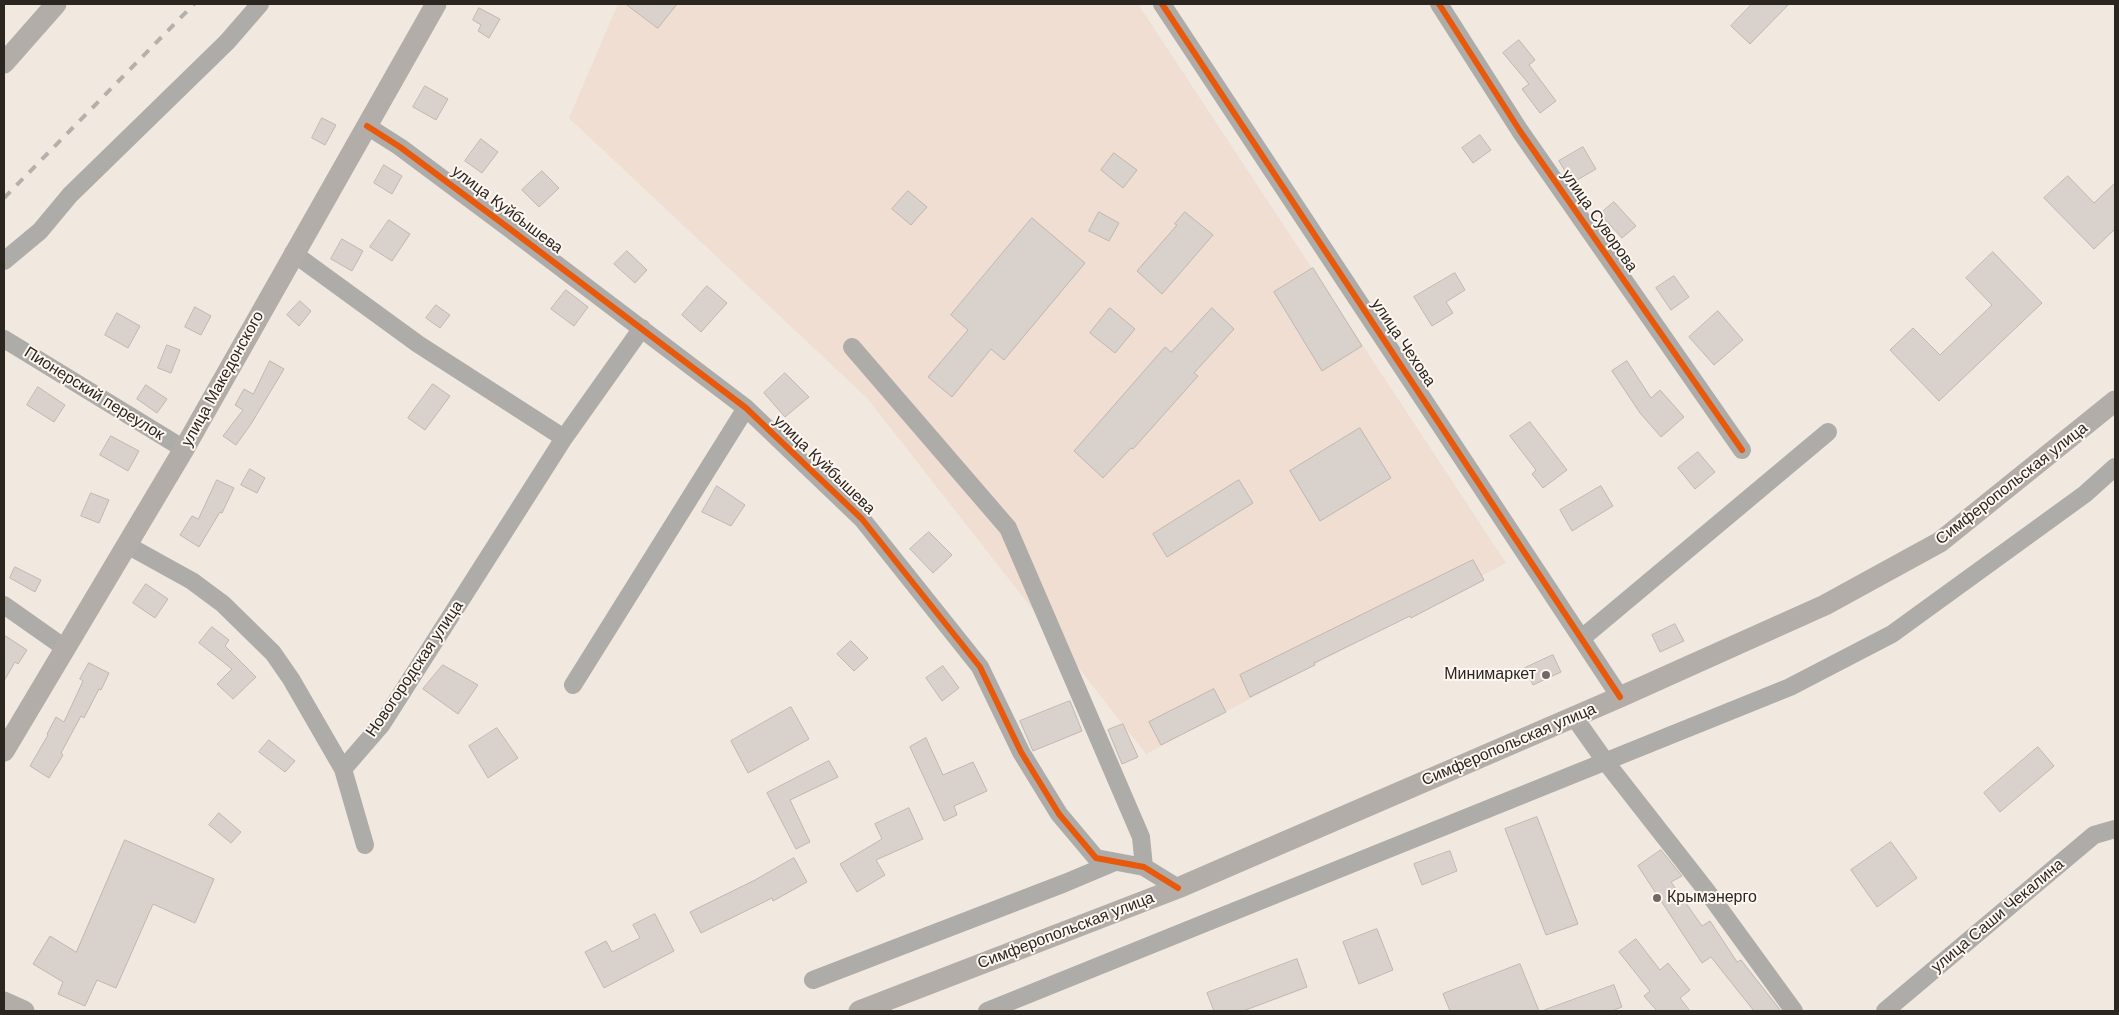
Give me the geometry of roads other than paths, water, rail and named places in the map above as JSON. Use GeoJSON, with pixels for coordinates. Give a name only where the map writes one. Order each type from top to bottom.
{"type":"FeatureCollection","features":[{"type":"Feature","properties":{"kind":"main road"},"geometry":{"type":"LineString","coordinates":[[4,63],[56,4]]}},
{"type":"Feature","properties":{"kind":"main road","name":"улица Македонского"},"geometry":{"type":"LineString","coordinates":[[4,751],[184,449],[293,253],[436,4]]}},
{"type":"Feature","properties":{"kind":"main road","name":"Симферопольская улица"},"geometry":{"type":"LineString","coordinates":[[859,1011],[1178,888],[1620,697],[1825,605],[1940,542],[2115,401]]}},
{"type":"Feature","properties":{"kind":"main road"},"geometry":{"type":"LineString","coordinates":[[4,1002],[24,1011]]}},
{"type":"Feature","properties":{"kind":"street"},"geometry":{"type":"LineString","coordinates":[[4,261],[40,231],[70,195],[228,42],[260,4]]}},
{"type":"Feature","properties":{"kind":"street","name":"улица Чехова"},"geometry":{"type":"LineString","coordinates":[[1162,4],[1620,697]]}},
{"type":"Feature","properties":{"kind":"street","name":"улица Суворова"},"geometry":{"type":"LineString","coordinates":[[1439,4],[1520,131],[1742,450]]}},
{"type":"Feature","properties":{"kind":"street","name":"улица Куйбышева"},"geometry":{"type":"LineString","coordinates":[[367,126],[400,147],[746,408],[862,519],[980,666],[1021,752],[1059,814],[1096,858],[1144,867],[1178,888]]}},
{"type":"Feature","properties":{"kind":"street"},"geometry":{"type":"LineString","coordinates":[[293,253],[418,344],[564,438]]}},
{"type":"Feature","properties":{"kind":"street","name":"Новогородская улица"},"geometry":{"type":"LineString","coordinates":[[343,768],[382,724],[564,438],[642,328]]}},
{"type":"Feature","properties":{"kind":"street","name":"Пионерский переулок"},"geometry":{"type":"LineString","coordinates":[[4,338],[184,449]]}},
{"type":"Feature","properties":{"kind":"street"},"geometry":{"type":"LineString","coordinates":[[852,347],[1008,528],[1141,837],[1144,867]]}},
{"type":"Feature","properties":{"kind":"street"},"geometry":{"type":"LineString","coordinates":[[574,685],[746,408]]}},
{"type":"Feature","properties":{"kind":"street"},"geometry":{"type":"LineString","coordinates":[[1582,638],[1828,432]]}},
{"type":"Feature","properties":{"kind":"street"},"geometry":{"type":"LineString","coordinates":[[987,1011],[1790,687],[1892,634],[2085,494],[2115,467]]}},
{"type":"Feature","properties":{"kind":"street"},"geometry":{"type":"LineString","coordinates":[[128,545],[192,581],[224,604],[273,653],[291,679],[343,768],[365,845]]}},
{"type":"Feature","properties":{"kind":"street"},"geometry":{"type":"LineString","coordinates":[[4,605],[65,648]]}},
{"type":"Feature","properties":{"kind":"street"},"geometry":{"type":"LineString","coordinates":[[1574,716],[1605,761],[1706,890],[1794,1011]]}},
{"type":"Feature","properties":{"kind":"street","name":"улица Саши Чекалина"},"geometry":{"type":"LineString","coordinates":[[1885,1011],[2094,836],[2115,829]]}},
{"type":"Feature","properties":{"kind":"street"},"geometry":{"type":"LineString","coordinates":[[813,980],[1065,883],[1116,861]]}},
{"type":"Feature","properties":{"kind":"railway"},"geometry":{"type":"LineString","coordinates":[[4,198],[194,4]]}},
{"type":"Feature","properties":{"kind":"place","name":"Минимаркет"},"geometry":{"type":"Point","coordinates":[1546,675]}},
{"type":"Feature","properties":{"kind":"place","name":"Крымэнерго"},"geometry":{"type":"Point","coordinates":[1657,898]}}]}
